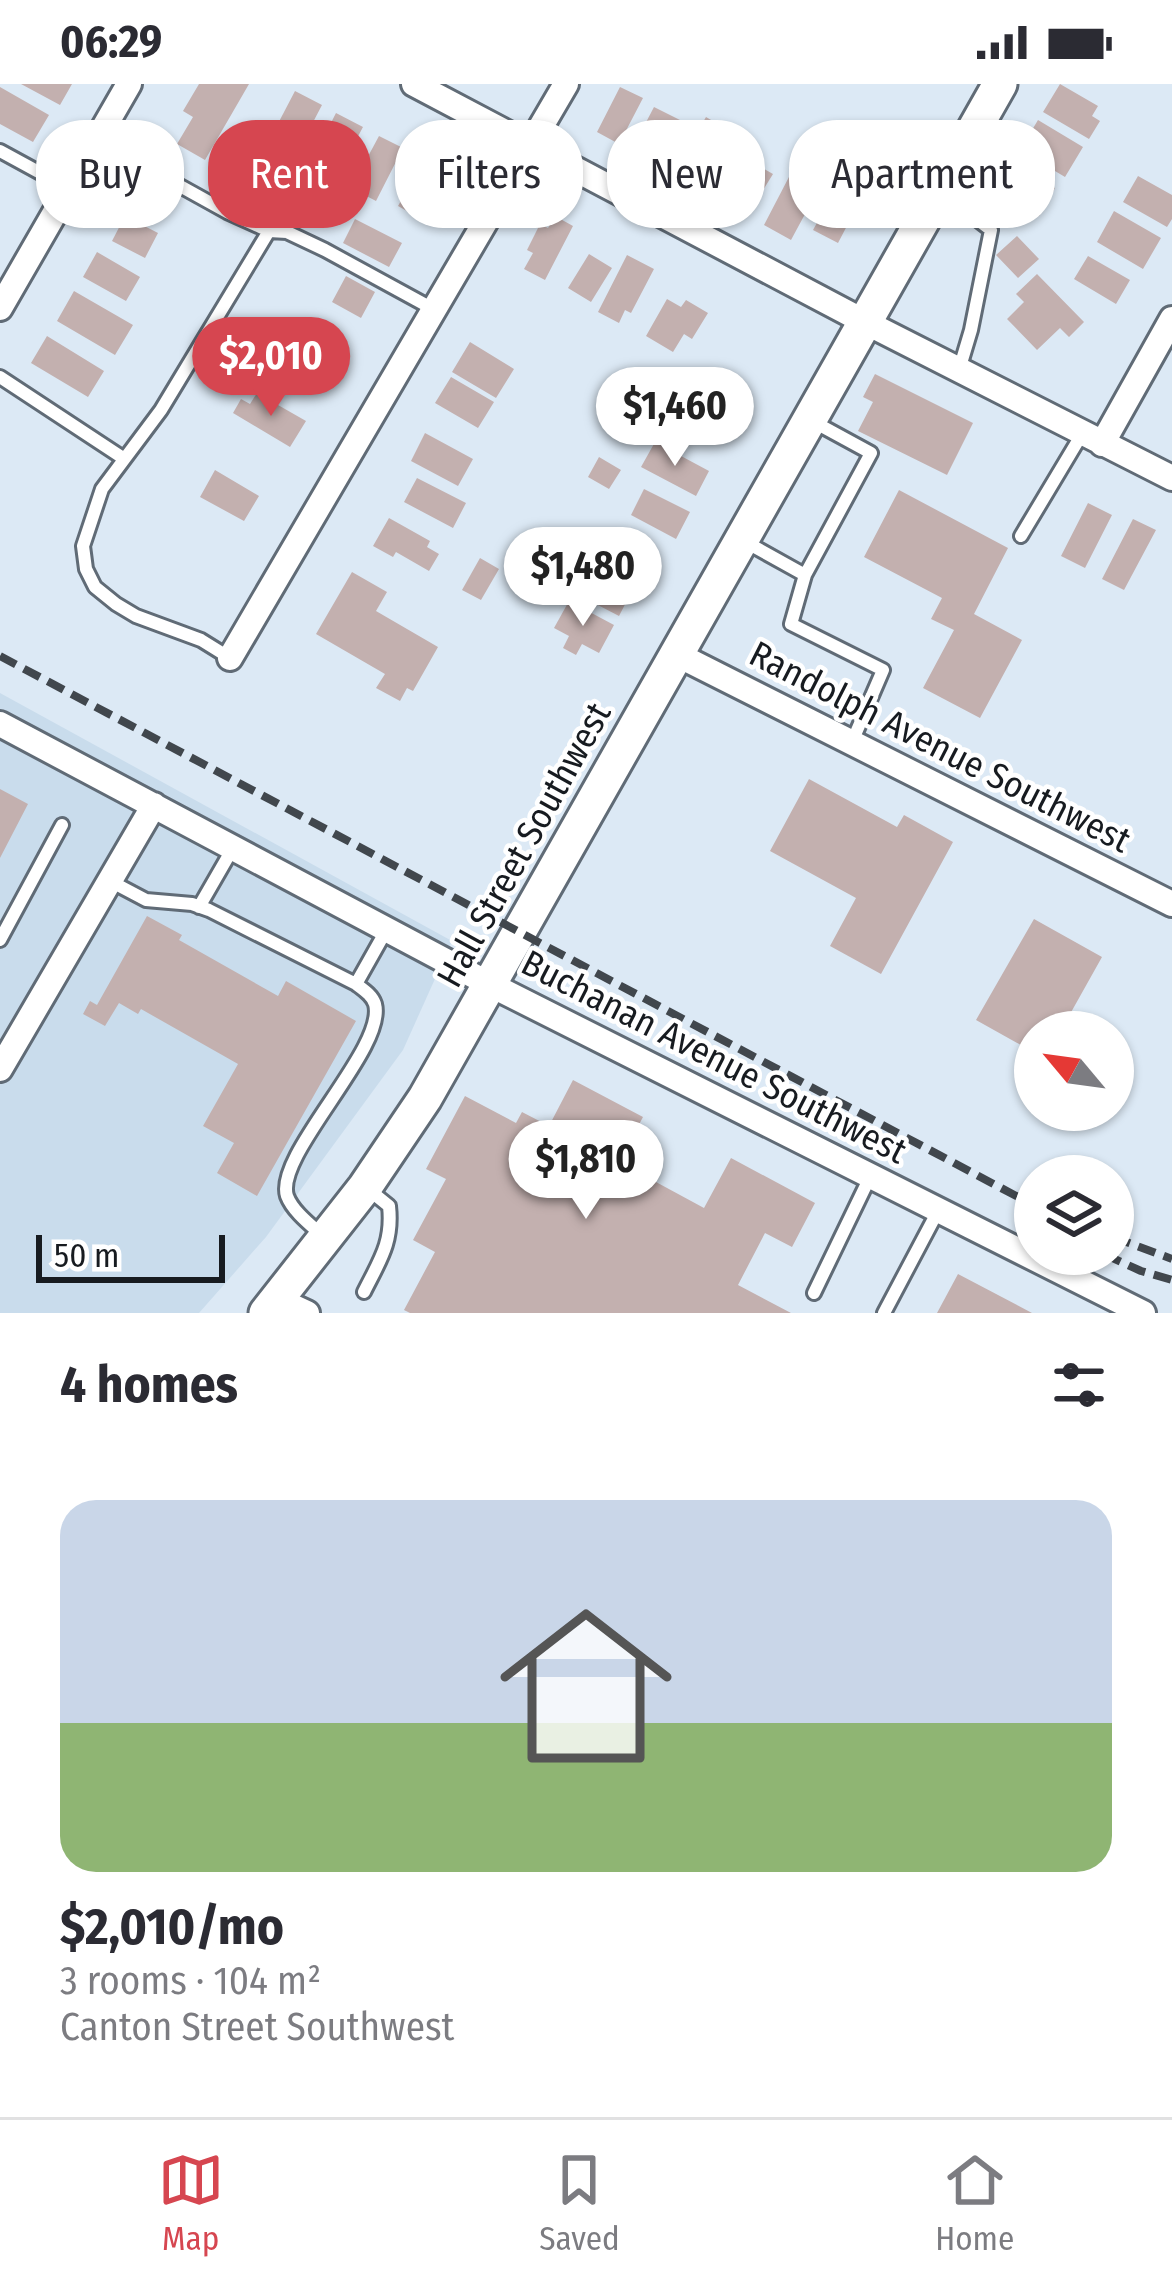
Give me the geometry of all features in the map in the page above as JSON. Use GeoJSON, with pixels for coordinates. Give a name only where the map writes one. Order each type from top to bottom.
{"type":"FeatureCollection","features":[{"type":"Feature","properties":{"kind":"main road","name":"Hall Street Southwest"},"geometry":{"type":"LineString","coordinates":[[979,120],[1000,84]]}},
{"type":"Feature","properties":{"kind":"main road","name":"Hall Street Southwest"},"geometry":{"type":"LineString","coordinates":[[283,1308],[325,1238],[425,1099],[918,228]]}},
{"type":"Feature","properties":{"kind":"street"},"geometry":{"type":"LineString","coordinates":[[108,120],[129,84]]}},
{"type":"Feature","properties":{"kind":"street"},"geometry":{"type":"LineString","coordinates":[[414,84],[482,120]]}},
{"type":"Feature","properties":{"kind":"street"},"geometry":{"type":"LineString","coordinates":[[546,120],[566,84]]}},
{"type":"Feature","properties":{"kind":"street"},"geometry":{"type":"LineString","coordinates":[[583,173],[1172,478]]}},
{"type":"Feature","properties":{"kind":"street"},"geometry":{"type":"LineString","coordinates":[[4,294],[45,228]]}},
{"type":"Feature","properties":{"kind":"street"},"geometry":{"type":"LineString","coordinates":[[230,658],[483,228]]}},
{"type":"Feature","properties":{"kind":"street"},"geometry":{"type":"LineString","coordinates":[[1092,439],[1172,319]]}},
{"type":"Feature","properties":{"kind":"street","name":"Randolph Avenue Southwest"},"geometry":{"type":"LineString","coordinates":[[676,654],[1172,904]]}},
{"type":"Feature","properties":{"kind":"street","name":"Buchanan Avenue Southwest"},"geometry":{"type":"LineString","coordinates":[[0,724],[490,985],[1143,1313]]}},
{"type":"Feature","properties":{"kind":"street"},"geometry":{"type":"LineString","coordinates":[[0,1070],[154,805]]}},
{"type":"Feature","properties":{"kind":"lane"},"geometry":{"type":"LineString","coordinates":[[0,151],[36,171]]}},
{"type":"Feature","properties":{"kind":"lane"},"geometry":{"type":"LineString","coordinates":[[184,188],[269,231],[287,232],[325,250],[435,310]]}},
{"type":"Feature","properties":{"kind":"lane"},"geometry":{"type":"LineString","coordinates":[[958,370],[971,330],[988,228]]}},
{"type":"Feature","properties":{"kind":"lane"},"geometry":{"type":"LineString","coordinates":[[230,658],[116,604],[95,587],[83,546],[102,490],[161,410],[269,231]]}},
{"type":"Feature","properties":{"kind":"lane"},"geometry":{"type":"LineString","coordinates":[[0,377],[123,458]]}},
{"type":"Feature","properties":{"kind":"lane"},"geometry":{"type":"LineString","coordinates":[[810,419],[871,454],[805,575],[790,624],[884,670],[852,742]]}},
{"type":"Feature","properties":{"kind":"lane"},"geometry":{"type":"LineString","coordinates":[[1021,536],[1092,439]]}},
{"type":"Feature","properties":{"kind":"lane"},"geometry":{"type":"LineString","coordinates":[[741,540],[805,575]]}},
{"type":"Feature","properties":{"kind":"lane"},"geometry":{"type":"LineString","coordinates":[[0,940],[62,825]]}},
{"type":"Feature","properties":{"kind":"lane"},"geometry":{"type":"LineString","coordinates":[[199,907],[233,848]]}},
{"type":"Feature","properties":{"kind":"lane"},"geometry":{"type":"LineString","coordinates":[[110,881],[146,900],[199,907],[356,985],[374,1002],[371,1031],[288,1175],[286,1194],[325,1238]]}},
{"type":"Feature","properties":{"kind":"lane"},"geometry":{"type":"LineString","coordinates":[[356,985],[387,928]]}},
{"type":"Feature","properties":{"kind":"lane"},"geometry":{"type":"LineString","coordinates":[[814,1293],[871,1176]]}},
{"type":"Feature","properties":{"kind":"lane"},"geometry":{"type":"LineString","coordinates":[[364,1292],[389,1242],[390,1223],[390,1208],[365,1187]]}},
{"type":"Feature","properties":{"kind":"lane"},"geometry":{"type":"LineString","coordinates":[[884,1313],[938,1210]]}},
{"type":"Feature","properties":{"kind":"shaded area"},"geometry":{"type":"Polygon","coordinates":[[[0,693],[452,941],[403,1050],[266,1237],[199,1313],[0,1313],[0,693]]]}},
{"type":"Feature","properties":{"kind":"building"},"geometry":{"type":"Polygon","coordinates":[[[21,84],[72,84],[60,105],[21,84]]]}},
{"type":"Feature","properties":{"kind":"building"},"geometry":{"type":"Polygon","coordinates":[[[199,84],[249,84],[228,120],[208,120],[205,160],[184,148],[184,132],[193,117],[183,111],[199,84]]]}},
{"type":"Feature","properties":{"kind":"building"},"geometry":{"type":"Polygon","coordinates":[[[1060,84],[1098,106],[1092,116],[1100,121],[1089,139],[1043,112],[1060,84]]]}},
{"type":"Feature","properties":{"kind":"building"},"geometry":{"type":"Polygon","coordinates":[[[0,87],[49,115],[46,120],[36,120],[33,142],[0,124],[0,87]]]}},
{"type":"Feature","properties":{"kind":"building"},"geometry":{"type":"Polygon","coordinates":[[[620,87],[643,98],[632,120],[607,120],[607,137],[597,132],[620,87]]]}},
{"type":"Feature","properties":{"kind":"building"},"geometry":{"type":"Polygon","coordinates":[[[295,91],[322,105],[314,120],[280,120],[295,91]]]}},
{"type":"Feature","properties":{"kind":"building"},"geometry":{"type":"Polygon","coordinates":[[[654,107],[680,120],[647,120],[654,107]]]}},
{"type":"Feature","properties":{"kind":"building"},"geometry":{"type":"Polygon","coordinates":[[[1055,130],[1083,147],[1065,177],[1055,171],[1055,130]]]}},
{"type":"Feature","properties":{"kind":"building"},"geometry":{"type":"Polygon","coordinates":[[[379,136],[395,144],[395,164],[376,201],[371,198],[371,151],[379,136]]]}},
{"type":"Feature","properties":{"kind":"building"},"geometry":{"type":"Polygon","coordinates":[[[1138,176],[1172,195],[1172,219],[1167,227],[1123,202],[1138,176]]]}},
{"type":"Feature","properties":{"kind":"building"},"geometry":{"type":"Polygon","coordinates":[[[789,177],[789,228],[797,228],[791,240],[765,223],[789,177]]]}},
{"type":"Feature","properties":{"kind":"building"},"geometry":{"type":"Polygon","coordinates":[[[1114,211],[1161,238],[1143,269],[1097,242],[1114,211]]]}},
{"type":"Feature","properties":{"kind":"building"},"geometry":{"type":"Polygon","coordinates":[[[371,227],[402,243],[389,267],[343,243],[350,228],[371,227]]]}},
{"type":"Feature","properties":{"kind":"building"},"geometry":{"type":"Polygon","coordinates":[[[119,228],[148,228],[158,233],[145,258],[112,241],[119,228]]]}},
{"type":"Feature","properties":{"kind":"building"},"geometry":{"type":"Polygon","coordinates":[[[538,228],[572,228],[545,280],[524,269],[533,253],[527,250],[538,228]]]}},
{"type":"Feature","properties":{"kind":"building"},"geometry":{"type":"Polygon","coordinates":[[[814,228],[846,228],[838,243],[814,228]]]}},
{"type":"Feature","properties":{"kind":"building"},"geometry":{"type":"Polygon","coordinates":[[[1017,236],[1039,259],[1018,278],[996,255],[1017,236]]]}},
{"type":"Feature","properties":{"kind":"building"},"geometry":{"type":"Polygon","coordinates":[[[97,252],[140,277],[126,301],[83,277],[97,252]]]}},
{"type":"Feature","properties":{"kind":"building"},"geometry":{"type":"Polygon","coordinates":[[[589,254],[612,268],[591,302],[568,288],[589,254]]]}},
{"type":"Feature","properties":{"kind":"building"},"geometry":{"type":"Polygon","coordinates":[[[627,255],[654,269],[631,313],[625,310],[619,323],[598,312],[627,255]]]}},
{"type":"Feature","properties":{"kind":"building"},"geometry":{"type":"Polygon","coordinates":[[[1088,256],[1130,280],[1116,304],[1074,279],[1088,256]]]}},
{"type":"Feature","properties":{"kind":"building"},"geometry":{"type":"Polygon","coordinates":[[[1037,274],[1084,322],[1069,337],[1060,328],[1037,350],[1007,319],[1024,302],[1016,294],[1037,274]]]}},
{"type":"Feature","properties":{"kind":"building"},"geometry":{"type":"Polygon","coordinates":[[[346,276],[375,292],[361,318],[332,302],[346,276]]]}},
{"type":"Feature","properties":{"kind":"building"},"geometry":{"type":"Polygon","coordinates":[[[74,291],[133,325],[115,355],[57,321],[74,291]]]}},
{"type":"Feature","properties":{"kind":"building"},"geometry":{"type":"Polygon","coordinates":[[[667,299],[681,307],[686,300],[708,313],[692,339],[684,334],[673,352],[646,336],[667,299]]]}},
{"type":"Feature","properties":{"kind":"building"},"geometry":{"type":"Polygon","coordinates":[[[47,336],[104,371],[88,397],[31,363],[47,336]]]}},
{"type":"Feature","properties":{"kind":"building"},"geometry":{"type":"Polygon","coordinates":[[[470,342],[514,369],[496,398],[452,372],[470,342]]]}},
{"type":"Feature","properties":{"kind":"building"},"geometry":{"type":"Polygon","coordinates":[[[875,374],[973,423],[947,475],[858,431],[873,402],[863,397],[875,374]]]}},
{"type":"Feature","properties":{"kind":"building"},"geometry":{"type":"Polygon","coordinates":[[[451,377],[494,402],[478,428],[435,403],[451,377]]]}},
{"type":"Feature","properties":{"kind":"building"},"geometry":{"type":"Polygon","coordinates":[[[257,393],[306,421],[290,447],[233,413],[241,399],[250,404],[257,393]]]}},
{"type":"Feature","properties":{"kind":"building"},"geometry":{"type":"Polygon","coordinates":[[[425,433],[473,459],[458,486],[411,461],[425,433]]]}},
{"type":"Feature","properties":{"kind":"building"},"geometry":{"type":"Polygon","coordinates":[[[655,442],[709,471],[696,496],[641,467],[655,442]]]}},
{"type":"Feature","properties":{"kind":"building"},"geometry":{"type":"Polygon","coordinates":[[[599,457],[621,470],[609,489],[588,477],[599,457]]]}},
{"type":"Feature","properties":{"kind":"building"},"geometry":{"type":"Polygon","coordinates":[[[215,470],[259,496],[244,521],[200,497],[215,470]]]}},
{"type":"Feature","properties":{"kind":"building"},"geometry":{"type":"Polygon","coordinates":[[[417,478],[466,503],[453,528],[404,502],[417,478]]]}},
{"type":"Feature","properties":{"kind":"building"},"geometry":{"type":"Polygon","coordinates":[[[644,489],[690,512],[676,539],[631,515],[644,489]]]}},
{"type":"Feature","properties":{"kind":"building"},"geometry":{"type":"Polygon","coordinates":[[[899,490],[1008,548],[974,614],[1022,640],[980,718],[923,688],[954,630],[931,619],[942,598],[864,557],[899,490]]]}},
{"type":"Feature","properties":{"kind":"building"},"geometry":{"type":"Polygon","coordinates":[[[1088,503],[1112,515],[1085,568],[1061,556],[1088,503]]]}},
{"type":"Feature","properties":{"kind":"building"},"geometry":{"type":"Polygon","coordinates":[[[389,518],[430,541],[427,547],[439,554],[429,571],[396,552],[393,557],[373,546],[389,518]]]}},
{"type":"Feature","properties":{"kind":"building"},"geometry":{"type":"Polygon","coordinates":[[[1133,519],[1156,530],[1124,590],[1102,579],[1133,519]]]}},
{"type":"Feature","properties":{"kind":"building"},"geometry":{"type":"Polygon","coordinates":[[[480,558],[499,569],[481,600],[462,590],[480,558]]]}},
{"type":"Feature","properties":{"kind":"building"},"geometry":{"type":"Polygon","coordinates":[[[583,563],[633,589],[619,616],[569,590],[583,563]]]}},
{"type":"Feature","properties":{"kind":"building"},"geometry":{"type":"Polygon","coordinates":[[[352,572],[387,592],[376,611],[438,647],[413,691],[407,688],[400,701],[376,688],[385,674],[316,634],[352,572]]]}},
{"type":"Feature","properties":{"kind":"building"},"geometry":{"type":"Polygon","coordinates":[[[569,601],[614,625],[599,653],[582,644],[576,655],[563,648],[569,636],[554,628],[569,601]]]}},
{"type":"Feature","properties":{"kind":"building"},"geometry":{"type":"Polygon","coordinates":[[[809,779],[897,827],[904,815],[953,842],[881,974],[830,946],[856,898],[770,851],[809,779]]]}},
{"type":"Feature","properties":{"kind":"building"},"geometry":{"type":"Polygon","coordinates":[[[0,789],[28,804],[0,858],[0,789]]]}},
{"type":"Feature","properties":{"kind":"building"},"geometry":{"type":"Polygon","coordinates":[[[147,916],[182,935],[179,940],[278,996],[286,981],[356,1021],[257,1196],[217,1173],[234,1143],[203,1126],[238,1064],[141,1009],[138,1014],[119,1003],[105,1026],[83,1014],[90,1001],[97,1005],[147,916]]]}},
{"type":"Feature","properties":{"kind":"building"},"geometry":{"type":"Polygon","coordinates":[[[1034,919],[1102,957],[1072,1011],[1014,1011],[1014,1041],[976,1020],[1034,919]]]}},
{"type":"Feature","properties":{"kind":"building"},"geometry":{"type":"Polygon","coordinates":[[[573,1080],[643,1117],[619,1162],[704,1208],[731,1158],[815,1203],[792,1247],[765,1233],[738,1285],[791,1313],[404,1310],[435,1252],[413,1240],[446,1179],[426,1169],[465,1096],[516,1123],[522,1112],[549,1126],[573,1080]]]}},
{"type":"Feature","properties":{"kind":"building"},"geometry":{"type":"Polygon","coordinates":[[[958,1274],[1032,1313],[937,1313],[958,1274]]]}},
{"type":"Feature","properties":{"kind":"railway"},"geometry":{"type":"LineString","coordinates":[[0,656],[1014,1195]]}},
{"type":"Feature","properties":{"kind":"railway"},"geometry":{"type":"LineString","coordinates":[[1134,1245],[1172,1259]]}},
{"type":"Feature","properties":{"kind":"railway"},"geometry":{"type":"LineString","coordinates":[[1134,1268],[1172,1280]]}}]}
